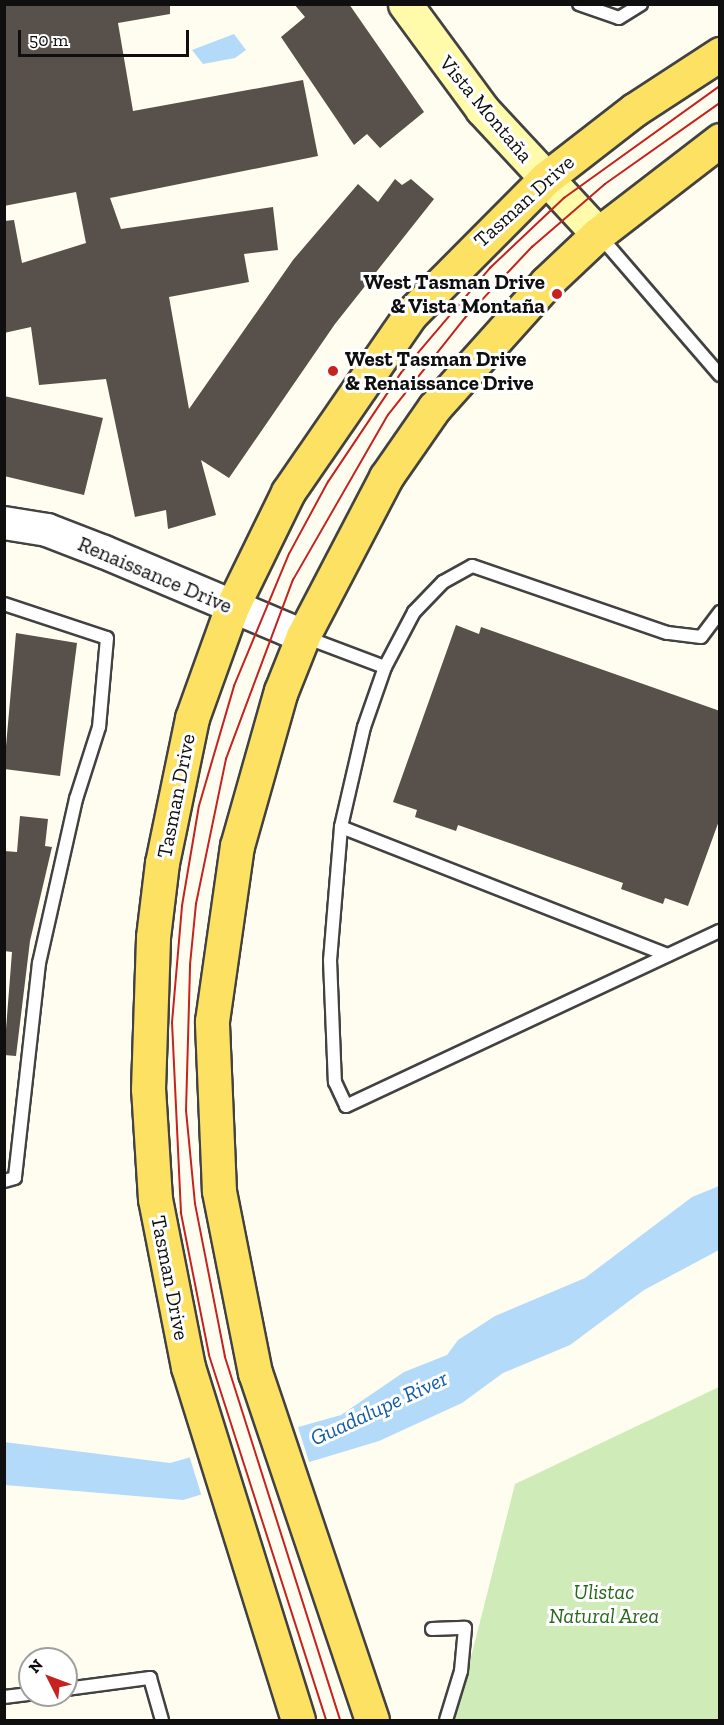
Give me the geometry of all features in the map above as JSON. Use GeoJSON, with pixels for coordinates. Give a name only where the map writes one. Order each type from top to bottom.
{"type":"FeatureCollection","features":[{"type":"Feature","properties":{"kind":"main road","name":"Vista Montaña"},"geometry":{"type":"LineString","coordinates":[[405,4],[475,101],[598,234]]}},
{"type":"Feature","properties":{"kind":"main road","name":"Tasman Drive"},"geometry":{"type":"LineString","coordinates":[[298,1720],[188,1367],[163,1259],[148,1089],[153,937],[162,863],[192,718],[232,607],[288,492],[347,400],[452,268],[545,178],[633,110],[720,54]]}},
{"type":"Feature","properties":{"kind":"main road"},"geometry":{"type":"LineString","coordinates":[[372,1720],[255,1373],[228,1244],[211,1085],[218,955],[253,785],[303,636],[353,533],[434,408],[513,317],[598,234],[720,140]]}},
{"type":"Feature","properties":{"kind":"street","name":"Renaissance Drive"},"geometry":{"type":"LineString","coordinates":[[4,523],[47,530],[303,636]]}},
{"type":"Feature","properties":{"kind":"lane"},"geometry":{"type":"LineString","coordinates":[[579,4],[619,18],[641,4]]}},
{"type":"Feature","properties":{"kind":"lane"},"geometry":{"type":"LineString","coordinates":[[598,234],[720,375]]}},
{"type":"Feature","properties":{"kind":"lane"},"geometry":{"type":"LineString","coordinates":[[720,612],[701,637],[667,633],[472,566],[443,582],[414,612],[385,667],[364,728],[341,827],[332,901],[330,1036],[335,1082],[346,1106],[720,931]]}},
{"type":"Feature","properties":{"kind":"lane"},"geometry":{"type":"LineString","coordinates":[[4,604],[107,638],[99,727],[76,799],[39,963],[15,1178],[4,1181]]}},
{"type":"Feature","properties":{"kind":"lane"},"geometry":{"type":"LineString","coordinates":[[303,636],[385,667]]}},
{"type":"Feature","properties":{"kind":"lane"},"geometry":{"type":"LineString","coordinates":[[341,827],[668,955]]}},
{"type":"Feature","properties":{"kind":"lane"},"geometry":{"type":"LineString","coordinates":[[432,1629],[465,1628],[461,1671],[446,1720]]}},
{"type":"Feature","properties":{"kind":"lane"},"geometry":{"type":"LineString","coordinates":[[78,1687],[150,1678],[162,1720]]}},
{"type":"Feature","properties":{"kind":"green space","name":"Ulistac Natural Area"},"geometry":{"type":"Polygon","coordinates":[[[719,1387],[719,1720],[455,1720],[515,1484],[719,1387]]]}},
{"type":"Feature","properties":{"kind":"water"},"geometry":{"type":"Polygon","coordinates":[[[234,34],[246,50],[235,58],[203,64],[192,50],[234,34]]]}},
{"type":"Feature","properties":{"kind":"water","name":"Guadalupe River"},"geometry":{"type":"Polygon","coordinates":[[[719,1186],[719,1250],[644,1290],[570,1345],[503,1373],[462,1403],[379,1441],[183,1500],[5,1485],[4,1442],[170,1463],[341,1415],[404,1372],[447,1355],[458,1340],[495,1316],[585,1278],[692,1197],[719,1186]]]}},
{"type":"Feature","properties":{"kind":"pier"},"geometry":{"type":"Polygon","coordinates":[[[297,1424],[310,1465],[202,1497],[189,1455],[297,1424]]]}},
{"type":"Feature","properties":{"kind":"building"},"geometry":{"type":"Polygon","coordinates":[[[4,4],[170,4],[170,14],[118,23],[133,111],[303,80],[318,156],[110,198],[121,229],[273,207],[278,250],[244,254],[249,282],[169,297],[189,409],[293,260],[358,184],[378,202],[395,179],[402,185],[411,179],[434,199],[335,324],[229,478],[201,460],[216,515],[168,529],[166,510],[135,517],[106,379],[39,385],[31,327],[4,333],[4,221],[14,220],[22,263],[86,243],[76,192],[4,206],[4,4]]]}},
{"type":"Feature","properties":{"kind":"building"},"geometry":{"type":"Polygon","coordinates":[[[294,4],[349,4],[424,112],[380,148],[367,134],[354,145],[281,37],[305,17],[294,4]]]}},
{"type":"Feature","properties":{"kind":"building"},"geometry":{"type":"Polygon","coordinates":[[[4,396],[103,418],[84,495],[4,476],[4,396]]]}},
{"type":"Feature","properties":{"kind":"building"},"geometry":{"type":"Polygon","coordinates":[[[456,625],[479,634],[481,627],[720,711],[720,818],[688,906],[665,898],[663,904],[621,889],[623,883],[458,825],[456,831],[415,817],[417,810],[393,802],[456,625]]]}},
{"type":"Feature","properties":{"kind":"building"},"geometry":{"type":"Polygon","coordinates":[[[16,633],[77,643],[60,776],[4,769],[16,633]]]}},
{"type":"Feature","properties":{"kind":"building"},"geometry":{"type":"Polygon","coordinates":[[[20,816],[48,819],[45,846],[52,847],[30,941],[16,1056],[4,1055],[12,952],[4,951],[4,851],[17,852],[20,816]]]}},
{"type":"Feature","properties":{"kind":"tram line"},"geometry":{"type":"LineString","coordinates":[[326,1720],[209,1355],[181,1213],[172,1023],[182,906],[199,806],[234,686],[289,554],[328,482],[401,373],[490,268],[564,198],[720,86]]}},
{"type":"Feature","properties":{"kind":"tram line"},"geometry":{"type":"LineString","coordinates":[[340,1720],[225,1357],[195,1204],[186,1111],[190,965],[196,904],[226,759],[293,580],[388,415],[465,318],[532,247],[605,184],[720,103]]}},
{"type":"Feature","properties":{"kind":"place","name":"West Tasman Drive & Vista Montaña"},"geometry":{"type":"Point","coordinates":[557,294]}},
{"type":"Feature","properties":{"kind":"place","name":"West Tasman Drive & Renaissance Drive"},"geometry":{"type":"Point","coordinates":[333,371]}}]}
